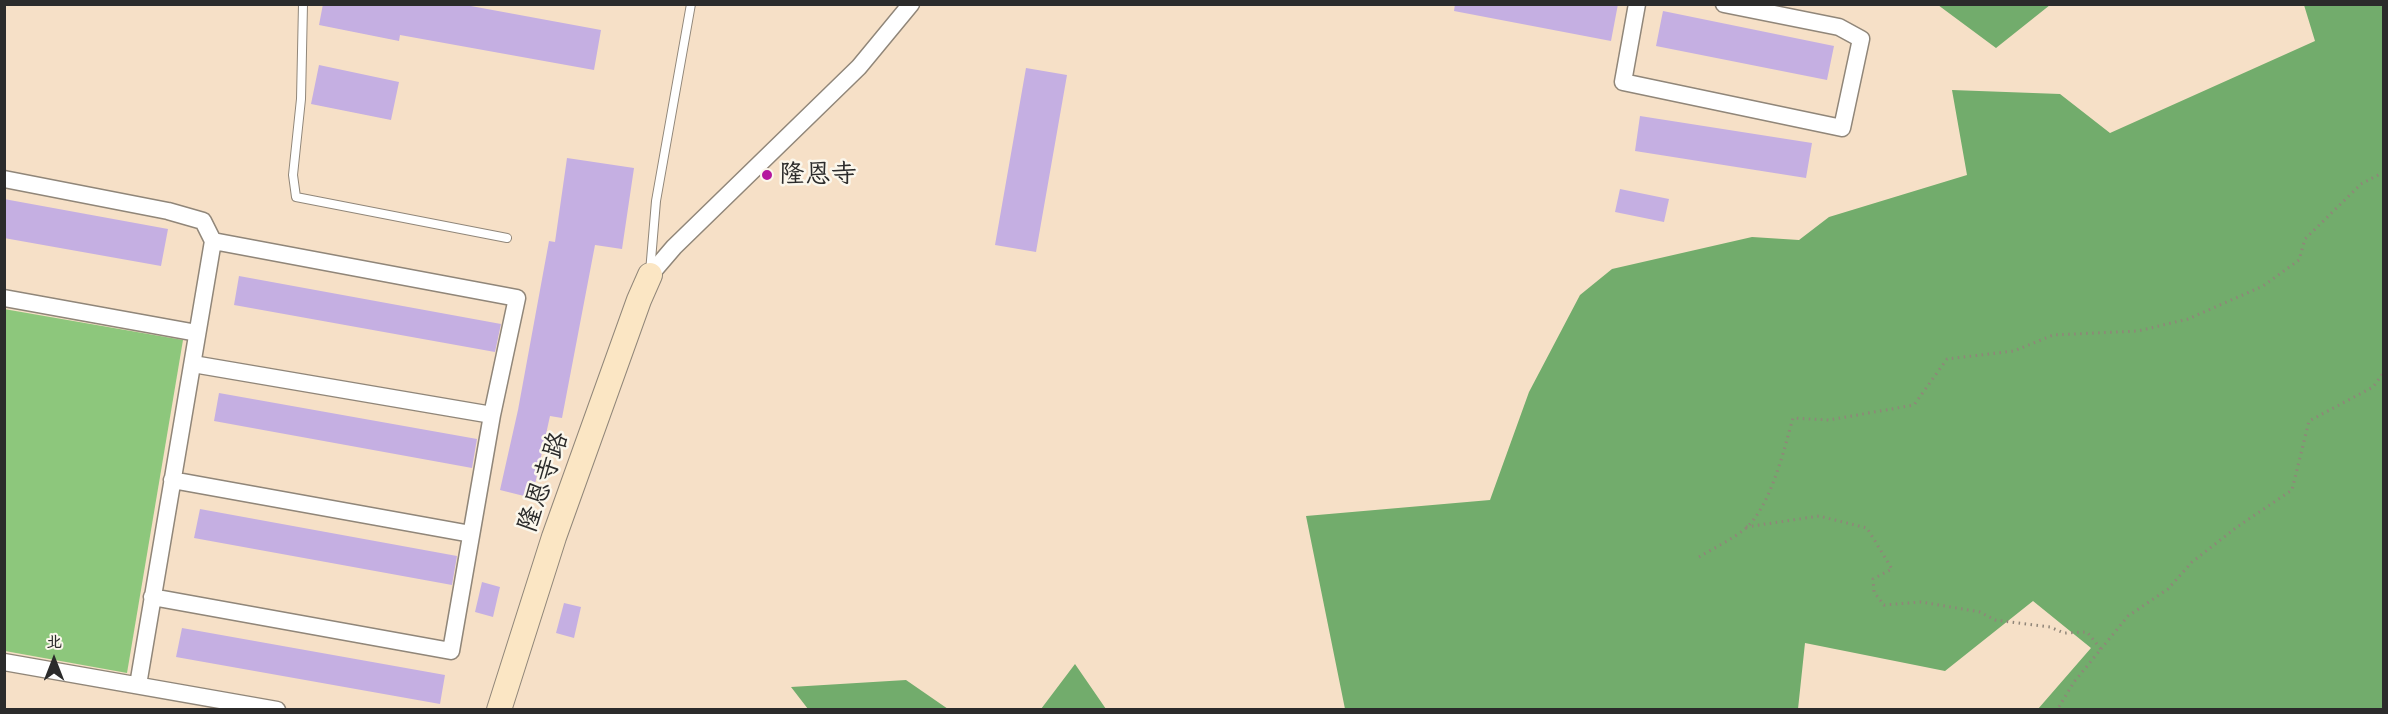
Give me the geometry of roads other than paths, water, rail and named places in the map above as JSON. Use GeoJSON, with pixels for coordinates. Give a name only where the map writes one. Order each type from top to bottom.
{"type":"FeatureCollection","features":[{"type":"Feature","properties":{"kind":"street"},"geometry":{"type":"LineString","coordinates":[[650,275],[674,247],[859,68],[911,4]]}},
{"type":"Feature","properties":{"kind":"street"},"geometry":{"type":"LineString","coordinates":[[1637,4],[1623,82],[1842,128],[1861,39],[1839,27],[1724,4]]}},
{"type":"Feature","properties":{"kind":"street"},"geometry":{"type":"LineString","coordinates":[[4,179],[168,211],[203,221],[213,241],[138,685]]}},
{"type":"Feature","properties":{"kind":"street"},"geometry":{"type":"LineString","coordinates":[[152,597],[451,651],[492,415],[517,298],[213,241]]}},
{"type":"Feature","properties":{"kind":"street","name":"隆恩寺路"},"geometry":{"type":"LineString","coordinates":[[499,710],[554,537],[650,275]]}},
{"type":"Feature","properties":{"kind":"street"},"geometry":{"type":"LineString","coordinates":[[4,298],[197,333]]}},
{"type":"Feature","properties":{"kind":"street"},"geometry":{"type":"LineString","coordinates":[[193,364],[492,415]]}},
{"type":"Feature","properties":{"kind":"street"},"geometry":{"type":"LineString","coordinates":[[172,480],[471,534]]}},
{"type":"Feature","properties":{"kind":"street"},"geometry":{"type":"LineString","coordinates":[[4,662],[277,710]]}},
{"type":"Feature","properties":{"kind":"lane"},"geometry":{"type":"LineString","coordinates":[[303,4],[301,99],[293,175],[296,196],[507,238]]}},
{"type":"Feature","properties":{"kind":"lane"},"geometry":{"type":"LineString","coordinates":[[650,275],[656,201],[691,4]]}},
{"type":"Feature","properties":{"kind":"place","name":"隆恩寺"},"geometry":{"type":"Point","coordinates":[767,175]}}]}
